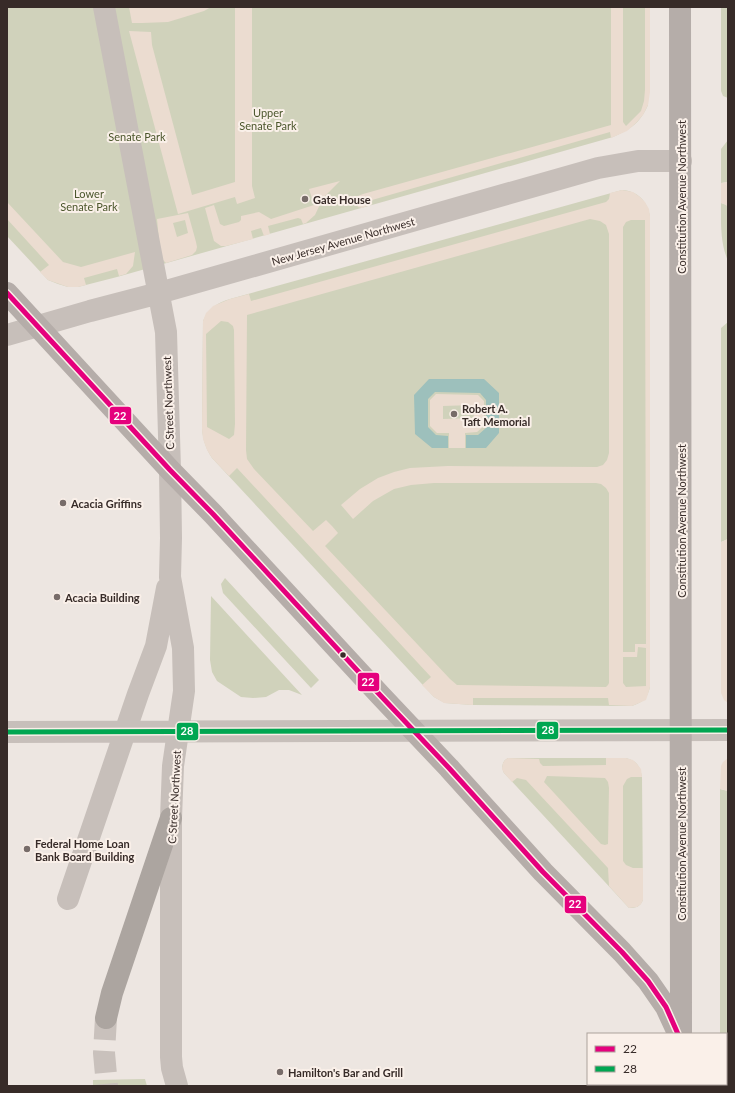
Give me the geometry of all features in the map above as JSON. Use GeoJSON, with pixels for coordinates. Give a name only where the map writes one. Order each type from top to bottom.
{"type":"FeatureCollection","features":[{"type":"Feature","properties":{"kind":"highway"},"geometry":{"type":"LineString","coordinates":[[106,1018],[112,993],[171,818]]}},
{"type":"Feature","properties":{"kind":"main road","name":"Constitution Avenue Northwest"},"geometry":{"type":"LineString","coordinates":[[679,1033],[681,730],[680,7]]}},
{"type":"Feature","properties":{"kind":"main road"},"geometry":{"type":"LineString","coordinates":[[7,293],[170,470],[213,514],[449,768],[543,872],[622,952],[648,981],[666,1007],[679,1033]]}},
{"type":"Feature","properties":{"kind":"street","name":"C Street Northwest"},"geometry":{"type":"LineString","coordinates":[[104,7],[166,332],[170,470],[170,577],[183,648],[184,691],[173,766],[171,818],[171,1057],[172,1068],[177,1086]]}},
{"type":"Feature","properties":{"kind":"street","name":"New Jersey Avenue Northwest"},"geometry":{"type":"LineString","coordinates":[[7,335],[598,168],[638,161],[681,161]]}},
{"type":"Feature","properties":{"kind":"street"},"geometry":{"type":"LineString","coordinates":[[68,899],[125,731],[156,646],[170,577]]}},
{"type":"Feature","properties":{"kind":"street"},"geometry":{"type":"LineString","coordinates":[[7,732],[728,730]]}},
{"type":"Feature","properties":{"kind":"green space","name":"Senate Park"},"geometry":{"type":"Polygon","coordinates":[[[7,7],[650,7],[648,105],[642,116],[634,125],[613,137],[117,277],[78,287],[68,287],[48,280],[7,236],[7,7]]]}},
{"type":"Feature","properties":{"kind":"green space"},"geometry":{"type":"Polygon","coordinates":[[[721,7],[728,7],[728,98],[723,96],[721,91],[721,7]]]}},
{"type":"Feature","properties":{"kind":"green space"},"geometry":{"type":"Polygon","coordinates":[[[728,140],[728,182],[721,183],[721,149],[728,140]]]}},
{"type":"Feature","properties":{"kind":"green space"},"geometry":{"type":"Polygon","coordinates":[[[622,190],[633,192],[641,198],[647,206],[650,216],[649,691],[644,700],[632,706],[473,705],[445,703],[434,697],[212,458],[205,444],[202,429],[203,321],[214,307],[221,302],[230,299],[622,190]]]}},
{"type":"Feature","properties":{"kind":"green space"},"geometry":{"type":"Polygon","coordinates":[[[721,203],[727,205],[728,208],[728,261],[722,240],[721,203]]]}},
{"type":"Feature","properties":{"kind":"green space"},"geometry":{"type":"Polygon","coordinates":[[[728,322],[728,539],[721,542],[721,328],[728,322]]]}},
{"type":"Feature","properties":{"kind":"green space"},"geometry":{"type":"Polygon","coordinates":[[[225,578],[319,680],[311,688],[223,593],[221,584],[225,578]]]}},
{"type":"Feature","properties":{"kind":"green space"},"geometry":{"type":"Polygon","coordinates":[[[211,596],[302,695],[289,690],[279,690],[266,697],[241,697],[217,681],[212,672],[210,660],[211,596]]]}},
{"type":"Feature","properties":{"kind":"green space"},"geometry":{"type":"Polygon","coordinates":[[[508,758],[626,758],[637,764],[642,777],[643,900],[639,906],[629,908],[504,773],[503,764],[508,758]]]}},
{"type":"Feature","properties":{"kind":"green space"},"geometry":{"type":"Polygon","coordinates":[[[720,789],[728,791],[728,1086],[720,1086],[727,1085],[727,1033],[720,1033],[720,789]]]}},
{"type":"Feature","properties":{"kind":"green space"},"geometry":{"type":"Polygon","coordinates":[[[145,1079],[147,1086],[93,1086],[93,1080],[145,1079]]]}},
{"type":"Feature","properties":{"kind":"shaded area"},"geometry":{"type":"Polygon","coordinates":[[[129,7],[211,7],[204,11],[168,22],[132,23],[129,7]]]}},
{"type":"Feature","properties":{"kind":"shaded area"},"geometry":{"type":"Polygon","coordinates":[[[235,7],[252,7],[252,186],[255,198],[237,204],[235,197],[178,214],[129,31],[151,32],[152,45],[192,195],[235,182],[235,7]]]}},
{"type":"Feature","properties":{"kind":"shaded area"},"geometry":{"type":"Polygon","coordinates":[[[611,7],[623,7],[623,122],[626,126],[641,111],[644,101],[645,7],[650,7],[650,92],[648,105],[643,115],[627,131],[611,138],[610,132],[365,202],[367,206],[362,208],[358,207],[355,199],[363,194],[611,125],[611,7]]]}},
{"type":"Feature","properties":{"kind":"shaded area"},"geometry":{"type":"Polygon","coordinates":[[[340,181],[323,198],[315,215],[306,223],[303,224],[301,219],[298,218],[268,226],[270,234],[264,236],[261,228],[251,231],[253,239],[226,246],[221,246],[214,241],[205,208],[214,205],[220,224],[224,226],[239,222],[241,220],[241,216],[259,212],[271,219],[314,205],[309,189],[340,181]]]}},
{"type":"Feature","properties":{"kind":"shaded area"},"geometry":{"type":"Polygon","coordinates":[[[728,182],[728,208],[726,205],[721,203],[721,183],[728,182]]]}},
{"type":"Feature","properties":{"kind":"shaded area"},"geometry":{"type":"Polygon","coordinates":[[[622,190],[633,192],[645,202],[649,209],[650,216],[650,687],[648,694],[646,700],[632,706],[609,705],[608,698],[473,698],[473,705],[444,703],[434,697],[422,685],[431,677],[237,468],[229,476],[212,458],[203,439],[202,429],[203,321],[206,313],[213,306],[230,299],[249,294],[251,301],[606,202],[609,199],[610,193],[622,190]],[[590,219],[247,315],[247,459],[254,469],[313,531],[326,520],[332,526],[338,533],[325,546],[450,679],[457,685],[606,687],[609,683],[609,493],[601,484],[434,483],[411,485],[394,489],[373,501],[353,519],[341,505],[360,489],[378,478],[410,468],[448,466],[597,467],[603,465],[607,460],[609,453],[609,234],[606,225],[600,221],[590,219]],[[631,220],[626,222],[623,227],[623,652],[635,652],[635,644],[646,644],[645,220],[631,220]],[[221,321],[206,334],[207,427],[229,439],[234,435],[235,424],[234,330],[233,326],[228,322],[221,321]],[[638,647],[637,657],[623,657],[623,683],[626,687],[646,686],[646,648],[638,647]]]}},
{"type":"Feature","properties":{"kind":"shaded area"},"geometry":{"type":"Polygon","coordinates":[[[7,202],[63,262],[81,267],[135,252],[133,266],[126,274],[119,276],[117,269],[84,278],[86,285],[78,287],[68,287],[48,280],[40,272],[49,265],[7,219],[7,202]]]}},
{"type":"Feature","properties":{"kind":"shaded area"},"geometry":{"type":"Polygon","coordinates":[[[188,213],[196,242],[196,251],[192,255],[166,263],[162,259],[160,251],[157,219],[188,213]],[[185,220],[173,223],[177,237],[188,233],[185,220]]]}},
{"type":"Feature","properties":{"kind":"shaded area"},"geometry":{"type":"Polygon","coordinates":[[[436,394],[478,395],[484,401],[484,426],[477,432],[465,433],[465,448],[449,448],[449,433],[437,433],[430,426],[430,400],[436,394]],[[473,405],[443,406],[443,419],[474,418],[473,405]]]}},
{"type":"Feature","properties":{"kind":"shaded area"},"geometry":{"type":"Polygon","coordinates":[[[728,539],[728,703],[724,700],[721,693],[721,542],[728,539]]]}},
{"type":"Feature","properties":{"kind":"shaded area"},"geometry":{"type":"Polygon","coordinates":[[[508,758],[539,759],[543,766],[606,765],[606,758],[626,758],[633,760],[637,764],[641,769],[642,777],[631,777],[627,779],[623,786],[623,861],[626,865],[633,868],[643,868],[643,900],[641,904],[637,907],[629,908],[609,886],[608,868],[526,780],[517,778],[512,782],[502,769],[505,760],[508,758]],[[547,776],[544,782],[601,844],[605,845],[608,844],[609,788],[608,782],[605,778],[547,776]]]}},
{"type":"Feature","properties":{"kind":"shaded area"},"geometry":{"type":"Polygon","coordinates":[[[728,758],[728,791],[720,789],[721,766],[728,758]]]}},
{"type":"Feature","properties":{"kind":"water"},"geometry":{"type":"Polygon","coordinates":[[[429,379],[484,379],[499,393],[499,433],[486,448],[466,448],[466,435],[478,435],[486,428],[486,400],[480,393],[435,392],[428,399],[428,427],[436,435],[448,436],[448,448],[432,448],[415,434],[414,395],[429,379]]]}},
{"type":"Feature","properties":{"kind":"tunnel"},"geometry":{"type":"LineString","coordinates":[[106,1018],[104,1053],[107,1086]]}},
{"type":"Feature","properties":{"kind":"transit line","name":"22"},"geometry":{"type":"LineString","coordinates":[[7,293],[170,470],[213,514],[449,768],[543,872],[622,952],[648,981],[666,1007],[678,1033]]}},
{"type":"Feature","properties":{"kind":"transit line","name":"28"},"geometry":{"type":"LineString","coordinates":[[7,732],[728,730]]}},
{"type":"Feature","properties":{"kind":"place","name":"Gate House"},"geometry":{"type":"Point","coordinates":[305,199]}},
{"type":"Feature","properties":{"kind":"place","name":"Robert A. Taft Memorial"},"geometry":{"type":"Point","coordinates":[454,414]}},
{"type":"Feature","properties":{"kind":"place","name":"Acacia Griffins"},"geometry":{"type":"Point","coordinates":[63,503]}},
{"type":"Feature","properties":{"kind":"place","name":"Acacia Building"},"geometry":{"type":"Point","coordinates":[57,597]}},
{"type":"Feature","properties":{"kind":"place","name":"Federal Home Loan Bank Board Building"},"geometry":{"type":"Point","coordinates":[27,849]}},
{"type":"Feature","properties":{"kind":"place","name":"Hamilton's Bar and Grill"},"geometry":{"type":"Point","coordinates":[280,1072]}},
{"type":"Feature","properties":{"kind":"park label","name":"Upper Senate Park"},"geometry":{"type":"Point","coordinates":[268,118]}},
{"type":"Feature","properties":{"kind":"park label","name":"Lower Senate Park"},"geometry":{"type":"Point","coordinates":[89,199]}}]}
